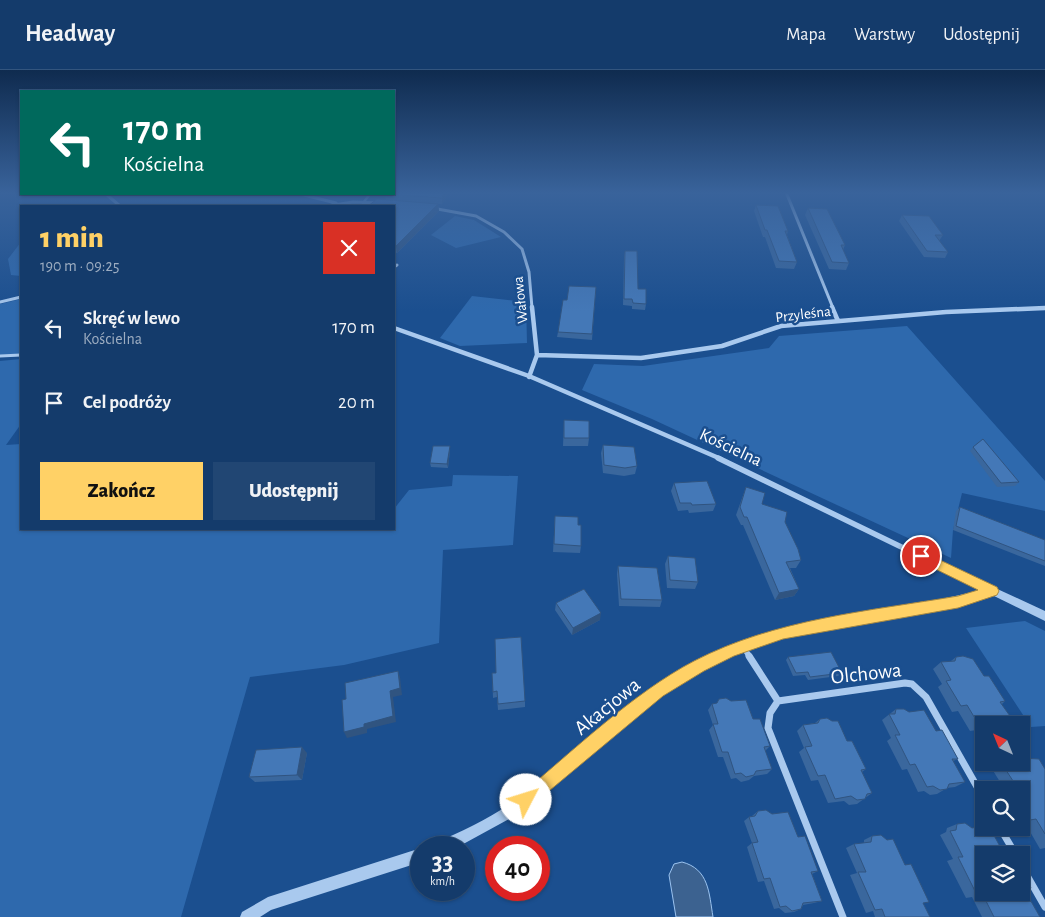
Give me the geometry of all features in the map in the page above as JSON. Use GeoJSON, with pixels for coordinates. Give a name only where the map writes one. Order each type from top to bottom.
{"type":"FeatureCollection","features":[{"type":"Feature","properties":{"kind":"street","name":"Wałowa"},"geometry":{"type":"LineString","coordinates":[[503,232],[518,242],[529,272],[536,355],[529,376]]}},
{"type":"Feature","properties":{"kind":"street"},"geometry":{"type":"LineString","coordinates":[[802,232],[838,321]]}},
{"type":"Feature","properties":{"kind":"street"},"geometry":{"type":"LineString","coordinates":[[0,302],[20,297]]}},
{"type":"Feature","properties":{"kind":"street","name":"Przyleśna"},"geometry":{"type":"LineString","coordinates":[[536,355],[641,358],[722,346],[781,326],[946,312],[1045,308]]}},
{"type":"Feature","properties":{"kind":"street","name":"Kościelna"},"geometry":{"type":"LineString","coordinates":[[395,328],[529,376],[652,428],[804,499],[1045,616]]}},
{"type":"Feature","properties":{"kind":"street","name":"Akacjowa"},"geometry":{"type":"LineString","coordinates":[[467,836],[526,800],[658,691],[698,666],[742,646],[783,633],[958,602],[993,591]]}},
{"type":"Feature","properties":{"kind":"street"},"geometry":{"type":"LineString","coordinates":[[742,646],[778,701],[770,709],[767,717],[768,728],[843,917]]}},
{"type":"Feature","properties":{"kind":"street","name":"Olchowa"},"geometry":{"type":"LineString","coordinates":[[778,701],[904,683],[912,684],[926,697],[975,783]]}},
{"type":"Feature","properties":{"kind":"street"},"geometry":{"type":"LineString","coordinates":[[247,917],[268,904],[410,858]]}},
{"type":"Feature","properties":{"kind":"street"},"geometry":{"type":"LineString","coordinates":[[1030,881],[1045,907]]}},
{"type":"Feature","properties":{"kind":"lane"},"geometry":{"type":"LineString","coordinates":[[0,356],[20,355]]}},
{"type":"Feature","properties":{"kind":"shaded area"},"geometry":{"type":"Polygon","coordinates":[[[435,232],[492,232],[501,237],[456,248],[431,235],[435,232]]]}},
{"type":"Feature","properties":{"kind":"shaded area"},"geometry":{"type":"Polygon","coordinates":[[[20,243],[20,276],[11,275],[8,259],[20,243]]]}},
{"type":"Feature","properties":{"kind":"shaded area"},"geometry":{"type":"Polygon","coordinates":[[[472,296],[526,302],[527,343],[460,346],[440,338],[472,296]]]}},
{"type":"Feature","properties":{"kind":"shaded area"},"geometry":{"type":"Polygon","coordinates":[[[20,299],[20,354],[0,355],[0,304],[20,299]]]}},
{"type":"Feature","properties":{"kind":"shaded area"},"geometry":{"type":"Polygon","coordinates":[[[907,326],[1045,481],[1045,511],[962,493],[953,530],[951,558],[652,419],[582,390],[594,364],[643,366],[769,348],[779,336],[907,326]]]}},
{"type":"Feature","properties":{"kind":"shaded area"},"geometry":{"type":"Polygon","coordinates":[[[20,359],[20,425],[6,445],[20,444],[20,530],[395,530],[395,508],[409,490],[452,486],[453,475],[518,476],[513,545],[443,550],[439,643],[344,665],[250,677],[181,917],[0,917],[0,361],[20,359]]]}},
{"type":"Feature","properties":{"kind":"shaded area"},"geometry":{"type":"Polygon","coordinates":[[[1025,621],[1045,631],[1045,726],[1031,727],[1030,716],[1024,716],[966,628],[1025,621]]]}},
{"type":"Feature","properties":{"kind":"shaded area"},"geometry":{"type":"Polygon","coordinates":[[[682,862],[691,865],[703,876],[709,891],[713,917],[676,917],[669,875],[674,864],[682,862]]]}},
{"type":"Feature","properties":{"kind":"building"},"geometry":{"type":"Polygon","coordinates":[[[395,232],[410,232],[396,246],[395,232]]]}},
{"type":"Feature","properties":{"kind":"building"},"geometry":{"type":"Polygon","coordinates":[[[768,232],[785,232],[797,262],[779,261],[768,232]]]}},
{"type":"Feature","properties":{"kind":"building"},"geometry":{"type":"Polygon","coordinates":[[[818,232],[838,232],[845,245],[841,245],[849,263],[832,262],[818,232]]]}},
{"type":"Feature","properties":{"kind":"building"},"geometry":{"type":"Polygon","coordinates":[[[913,232],[940,232],[943,235],[935,235],[948,252],[927,251],[913,232]]]}},
{"type":"Feature","properties":{"kind":"building"},"geometry":{"type":"Polygon","coordinates":[[[625,251],[637,251],[638,289],[646,289],[646,304],[633,303],[632,299],[624,299],[625,251]]]}},
{"type":"Feature","properties":{"kind":"building"},"geometry":{"type":"Polygon","coordinates":[[[569,286],[596,287],[592,334],[558,332],[563,300],[567,300],[569,286]]]}},
{"type":"Feature","properties":{"kind":"building"},"geometry":{"type":"Polygon","coordinates":[[[564,420],[589,421],[589,438],[564,438],[564,420]]]}},
{"type":"Feature","properties":{"kind":"building"},"geometry":{"type":"Polygon","coordinates":[[[983,439],[1019,482],[1001,483],[973,447],[983,439]]]}},
{"type":"Feature","properties":{"kind":"building"},"geometry":{"type":"Polygon","coordinates":[[[603,445],[634,447],[637,466],[625,468],[604,465],[603,445]]]}},
{"type":"Feature","properties":{"kind":"building"},"geometry":{"type":"Polygon","coordinates":[[[433,446],[450,446],[447,464],[430,463],[433,446]]]}},
{"type":"Feature","properties":{"kind":"building"},"geometry":{"type":"Polygon","coordinates":[[[707,481],[716,504],[692,505],[691,503],[680,503],[674,483],[707,481]]]}},
{"type":"Feature","properties":{"kind":"building"},"geometry":{"type":"Polygon","coordinates":[[[746,487],[765,493],[762,504],[787,512],[785,522],[798,549],[801,560],[786,562],[799,589],[779,593],[747,517],[744,517],[740,507],[746,487]]]}},
{"type":"Feature","properties":{"kind":"building"},"geometry":{"type":"Polygon","coordinates":[[[960,507],[1045,540],[1045,561],[956,526],[960,507]]]}},
{"type":"Feature","properties":{"kind":"building"},"geometry":{"type":"Polygon","coordinates":[[[555,516],[578,517],[578,525],[581,525],[581,546],[554,544],[555,516]]]}},
{"type":"Feature","properties":{"kind":"building"},"geometry":{"type":"Polygon","coordinates":[[[668,556],[695,558],[698,582],[670,580],[668,556]]]}},
{"type":"Feature","properties":{"kind":"building"},"geometry":{"type":"Polygon","coordinates":[[[618,566],[657,568],[662,600],[621,599],[618,566]]]}},
{"type":"Feature","properties":{"kind":"building"},"geometry":{"type":"Polygon","coordinates":[[[584,589],[601,613],[573,628],[556,603],[584,589]]]}},
{"type":"Feature","properties":{"kind":"building"},"geometry":{"type":"Polygon","coordinates":[[[521,637],[525,701],[498,704],[497,691],[493,692],[492,673],[496,673],[495,639],[521,637]]]}},
{"type":"Feature","properties":{"kind":"building"},"geometry":{"type":"Polygon","coordinates":[[[831,652],[842,673],[810,677],[808,672],[796,673],[788,657],[831,652]]]}},
{"type":"Feature","properties":{"kind":"building"},"geometry":{"type":"Polygon","coordinates":[[[963,656],[973,659],[984,676],[989,676],[1005,701],[1000,702],[1010,716],[975,716],[975,718],[967,705],[961,706],[946,681],[951,680],[941,662],[955,661],[956,657],[963,656]]]}},
{"type":"Feature","properties":{"kind":"building"},"geometry":{"type":"Polygon","coordinates":[[[398,671],[400,688],[390,691],[393,716],[344,732],[342,700],[346,699],[345,683],[398,671]]]}},
{"type":"Feature","properties":{"kind":"building"},"geometry":{"type":"Polygon","coordinates":[[[726,698],[731,701],[746,700],[753,719],[760,719],[770,746],[764,747],[772,769],[756,771],[754,775],[746,777],[741,773],[735,774],[728,752],[722,752],[713,724],[718,724],[712,704],[717,703],[719,699],[726,698]]]}},
{"type":"Feature","properties":{"kind":"building"},"geometry":{"type":"Polygon","coordinates":[[[896,709],[904,709],[909,712],[924,710],[936,731],[942,730],[958,759],[952,759],[965,782],[949,784],[947,789],[940,790],[933,786],[927,787],[915,764],[910,765],[895,735],[900,735],[889,714],[895,714],[896,709]]]}},
{"type":"Feature","properties":{"kind":"building"},"geometry":{"type":"Polygon","coordinates":[[[827,718],[832,721],[838,721],[847,741],[852,741],[866,769],[861,770],[872,793],[867,794],[865,799],[857,800],[851,796],[835,799],[825,775],[818,776],[805,747],[812,746],[803,725],[818,723],[820,719],[827,718]]]}},
{"type":"Feature","properties":{"kind":"building"},"geometry":{"type":"Polygon","coordinates":[[[302,747],[297,775],[249,777],[256,750],[302,747]]]}},
{"type":"Feature","properties":{"kind":"building"},"geometry":{"type":"Polygon","coordinates":[[[1030,758],[1039,759],[1045,769],[1045,834],[1036,819],[1030,820],[1030,781],[1013,781],[1007,771],[1030,771],[1030,758]]]}},
{"type":"Feature","properties":{"kind":"building"},"geometry":{"type":"Polygon","coordinates":[[[766,810],[772,814],[788,812],[798,837],[805,836],[818,871],[811,872],[822,901],[803,903],[801,909],[792,911],[786,906],[780,907],[770,878],[764,879],[752,843],[758,842],[749,817],[755,816],[758,811],[766,810]]]}},
{"type":"Feature","properties":{"kind":"building"},"geometry":{"type":"Polygon","coordinates":[[[965,823],[972,828],[975,828],[975,836],[994,836],[1000,846],[975,846],[975,891],[958,857],[963,857],[950,831],[956,830],[957,824],[965,823]]]}},
{"type":"Feature","properties":{"kind":"building"},"geometry":{"type":"Polygon","coordinates":[[[881,835],[887,840],[893,839],[905,865],[911,864],[929,902],[923,903],[930,917],[885,917],[882,909],[875,910],[858,872],[866,872],[854,844],[871,842],[872,836],[881,835]]]}},
{"type":"Feature","properties":{"kind":"building"},"geometry":{"type":"Polygon","coordinates":[[[1030,900],[1040,917],[994,917],[986,901],[1030,900]]]}},
{"type":"Feature","properties":{"kind":"route"},"geometry":{"type":"LineString","coordinates":[[526,800],[658,691],[698,666],[742,646],[783,633],[958,602],[993,591],[921,556]]}}]}
